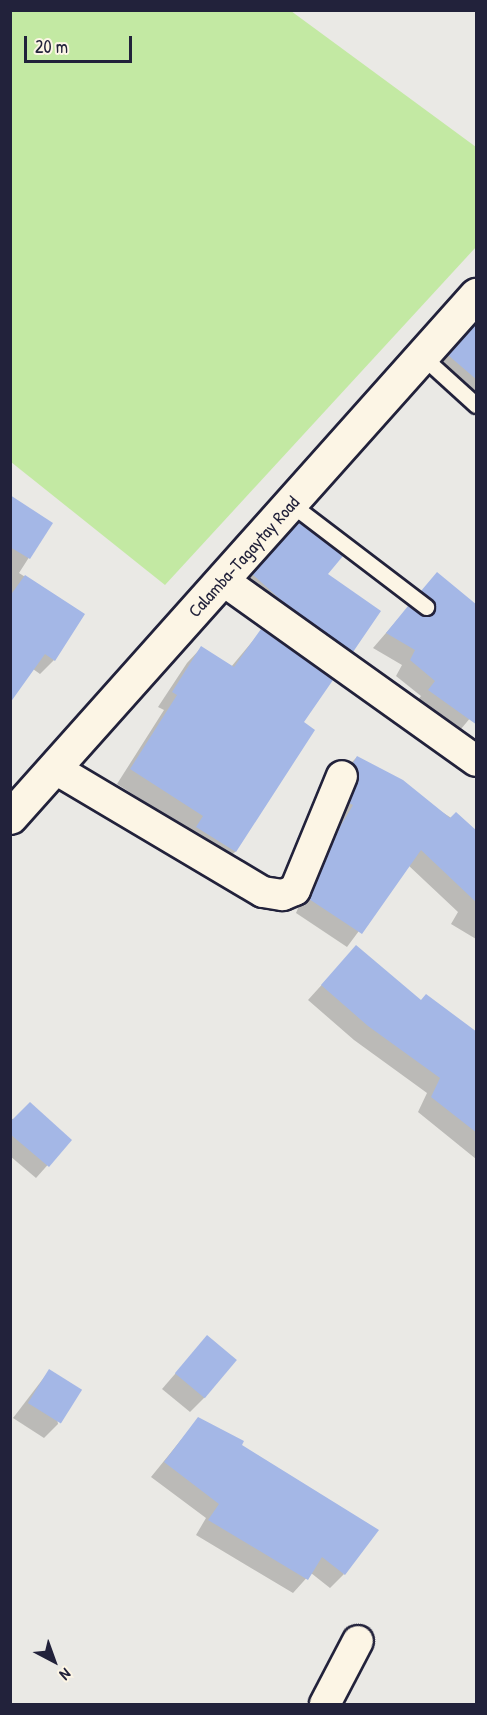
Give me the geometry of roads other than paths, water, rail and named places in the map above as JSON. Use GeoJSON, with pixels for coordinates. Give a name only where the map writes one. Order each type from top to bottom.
{"type":"FeatureCollection","features":[{"type":"Feature","properties":{"kind":"main road","name":"Calamba-Tagaytay Road"},"geometry":{"type":"LineString","coordinates":[[10,817],[224,581],[477,295]]}},
{"type":"Feature","properties":{"kind":"street"},"geometry":{"type":"LineString","coordinates":[[224,581],[477,761]]}},
{"type":"Feature","properties":{"kind":"street"},"geometry":{"type":"LineString","coordinates":[[54,768],[263,892],[283,895],[295,890],[342,776]]}},
{"type":"Feature","properties":{"kind":"street"},"geometry":{"type":"LineString","coordinates":[[325,1704],[358,1641]]}},
{"type":"Feature","properties":{"kind":"lane"},"geometry":{"type":"LineString","coordinates":[[422,356],[477,405]]}},
{"type":"Feature","properties":{"kind":"lane"},"geometry":{"type":"LineString","coordinates":[[291,504],[426,607]]}}]}
